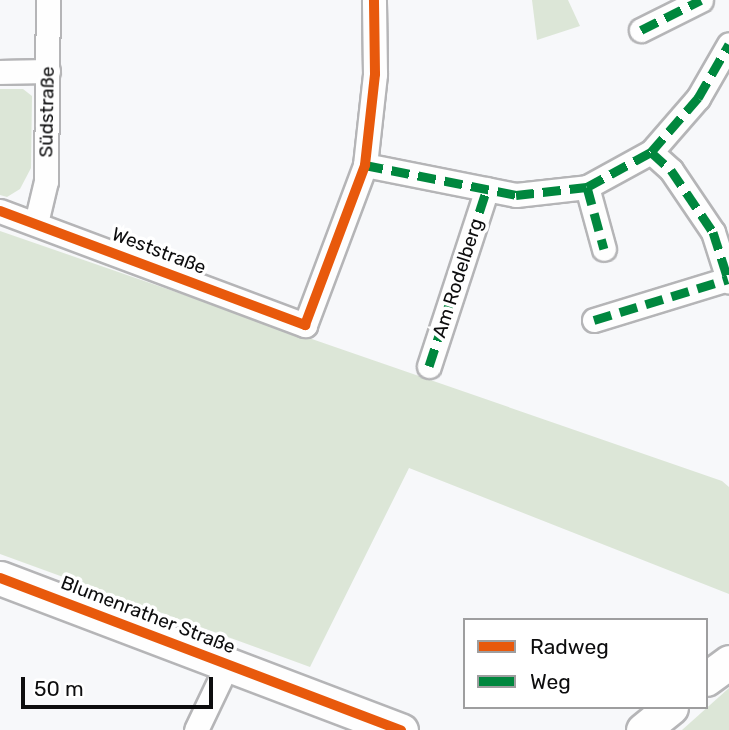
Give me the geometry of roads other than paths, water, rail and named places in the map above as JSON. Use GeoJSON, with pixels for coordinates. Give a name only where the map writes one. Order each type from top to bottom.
{"type":"FeatureCollection","features":[{"type":"Feature","properties":{"kind":"street","name":"Südstraße"},"geometry":{"type":"LineString","coordinates":[[36,223],[46,180],[48,0]]}},
{"type":"Feature","properties":{"kind":"street"},"geometry":{"type":"LineString","coordinates":[[374,0],[375,74],[365,164],[516,195],[586,187],[651,152],[698,99],[729,44]]}},
{"type":"Feature","properties":{"kind":"street"},"geometry":{"type":"LineString","coordinates":[[641,30],[701,0]]}},
{"type":"Feature","properties":{"kind":"street"},"geometry":{"type":"LineString","coordinates":[[0,72],[48,71]]}},
{"type":"Feature","properties":{"kind":"street"},"geometry":{"type":"LineString","coordinates":[[594,320],[729,281],[713,232],[671,170],[651,152]]}},
{"type":"Feature","properties":{"kind":"street","name":"Weststraße"},"geometry":{"type":"LineString","coordinates":[[0,211],[305,325],[365,164]]}},
{"type":"Feature","properties":{"kind":"street"},"geometry":{"type":"LineString","coordinates":[[586,187],[604,249]]}},
{"type":"Feature","properties":{"kind":"street","name":"Am Rodelberg"},"geometry":{"type":"LineString","coordinates":[[429,366],[487,190]]}},
{"type":"Feature","properties":{"kind":"street","name":"Blumenrather Straße"},"geometry":{"type":"LineString","coordinates":[[0,578],[401,730]]}},
{"type":"Feature","properties":{"kind":"street"},"geometry":{"type":"LineString","coordinates":[[708,678],[729,662]]}},
{"type":"Feature","properties":{"kind":"street"},"geometry":{"type":"LineString","coordinates":[[196,730],[228,664]]}},
{"type":"Feature","properties":{"kind":"street"},"geometry":{"type":"LineString","coordinates":[[643,730],[669,709]]}}]}
